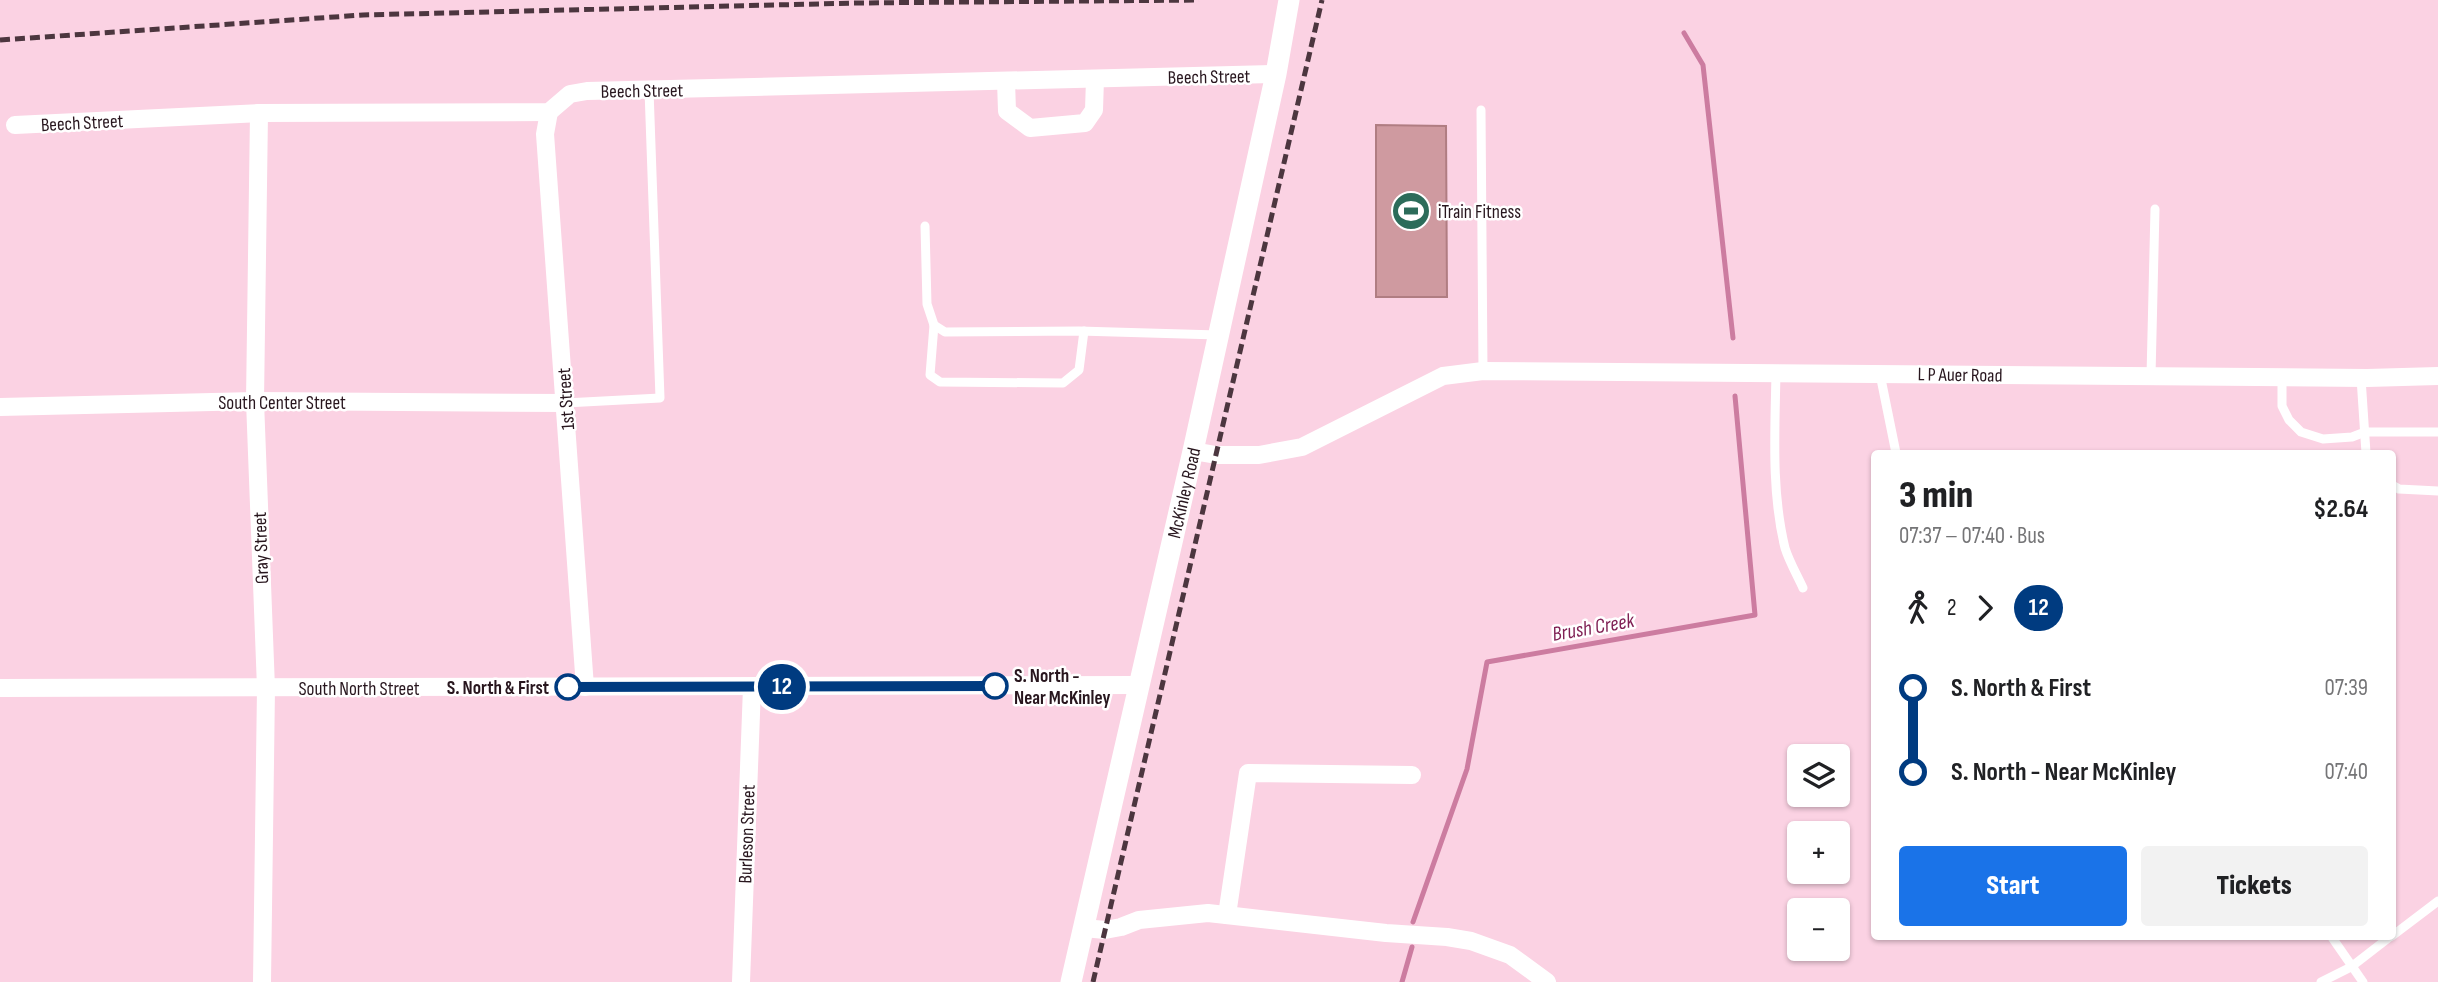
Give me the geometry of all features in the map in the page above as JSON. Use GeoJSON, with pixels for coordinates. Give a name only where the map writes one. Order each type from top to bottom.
{"type":"FeatureCollection","features":[{"type":"Feature","properties":{"kind":"street","name":"McKinley Road"},"geometry":{"type":"LineString","coordinates":[[1071,982],[1193,451],[1276,74],[1289,0]]}},
{"type":"Feature","properties":{"kind":"street","name":"Beech Street"},"geometry":{"type":"LineString","coordinates":[[15,125],[259,113],[549,112],[570,94],[587,91],[1276,74]]}},
{"type":"Feature","properties":{"kind":"street"},"geometry":{"type":"LineString","coordinates":[[1006,81],[1007,111],[1030,128],[1085,123],[1094,110],[1095,79]]}},
{"type":"Feature","properties":{"kind":"street","name":"1st Street"},"geometry":{"type":"LineString","coordinates":[[549,112],[545,134],[585,687]]}},
{"type":"Feature","properties":{"kind":"street","name":"Gray Street"},"geometry":{"type":"LineString","coordinates":[[259,113],[255,401],[266,688],[262,982]]}},
{"type":"Feature","properties":{"kind":"street","name":"L P Auer Road"},"geometry":{"type":"LineString","coordinates":[[1193,451],[1216,455],[1259,454],[1302,447],[1443,376],[1483,370],[2361,378],[2438,376]]}},
{"type":"Feature","properties":{"kind":"street","name":"South Center Street"},"geometry":{"type":"LineString","coordinates":[[0,407],[255,401],[565,403]]}},
{"type":"Feature","properties":{"kind":"street","name":"South North Street"},"geometry":{"type":"LineString","coordinates":[[0,688],[1139,685]]}},
{"type":"Feature","properties":{"kind":"street","name":"Burleson Street"},"geometry":{"type":"LineString","coordinates":[[741,982],[752,687]]}},
{"type":"Feature","properties":{"kind":"street"},"geometry":{"type":"LineString","coordinates":[[1227,915],[1248,773],[1412,775]]}},
{"type":"Feature","properties":{"kind":"street"},"geometry":{"type":"LineString","coordinates":[[1084,928],[1105,930],[1139,920],[1186,915],[1227,915],[1471,941],[1510,955],[1547,982]]}},
{"type":"Feature","properties":{"kind":"lane"},"geometry":{"type":"LineString","coordinates":[[565,403],[660,398],[649,90]]}},
{"type":"Feature","properties":{"kind":"lane"},"geometry":{"type":"LineString","coordinates":[[1481,110],[1483,370]]}},
{"type":"Feature","properties":{"kind":"lane"},"geometry":{"type":"LineString","coordinates":[[2151,376],[2155,209]]}},
{"type":"Feature","properties":{"kind":"lane"},"geometry":{"type":"LineString","coordinates":[[925,226],[927,304],[934,325],[930,375],[940,382],[1063,383],[1079,370],[1084,331]]}},
{"type":"Feature","properties":{"kind":"lane"},"geometry":{"type":"LineString","coordinates":[[934,325],[945,332],[1084,331],[1218,335]]}},
{"type":"Feature","properties":{"kind":"lane"},"geometry":{"type":"LineString","coordinates":[[1776,372],[1776,461],[1780,518],[1786,550],[1802,588]]}},
{"type":"Feature","properties":{"kind":"lane"},"geometry":{"type":"LineString","coordinates":[[1880,374],[1895,450]]}},
{"type":"Feature","properties":{"kind":"lane"},"geometry":{"type":"LineString","coordinates":[[2281,377],[2282,406],[2301,432],[2323,439],[2352,437],[2365,432],[2438,432]]}},
{"type":"Feature","properties":{"kind":"lane"},"geometry":{"type":"LineString","coordinates":[[2361,378],[2367,450]]}},
{"type":"Feature","properties":{"kind":"lane"},"geometry":{"type":"LineString","coordinates":[[2396,487],[2438,491]]}},
{"type":"Feature","properties":{"kind":"lane"},"geometry":{"type":"LineString","coordinates":[[2396,933],[2438,901]]}},
{"type":"Feature","properties":{"kind":"lane"},"geometry":{"type":"LineString","coordinates":[[2334,940],[2363,982]]}},
{"type":"Feature","properties":{"kind":"lane"},"geometry":{"type":"LineString","coordinates":[[2321,982],[2351,967],[2387,940]]}},
{"type":"Feature","properties":{"kind":"building","name":"iTrain Fitness"},"geometry":{"type":"Polygon","coordinates":[[[1376,125],[1446,126],[1447,297],[1376,297],[1376,125]]]}},
{"type":"Feature","properties":{"kind":"waterway","name":"Brush Creek"},"geometry":{"type":"LineString","coordinates":[[1684,33],[1703,65],[1733,338]]}},
{"type":"Feature","properties":{"kind":"waterway","name":"Brush Creek"},"geometry":{"type":"LineString","coordinates":[[1413,922],[1467,769],[1487,662],[1755,615],[1735,396]]}},
{"type":"Feature","properties":{"kind":"waterway","name":"Brush Creek"},"geometry":{"type":"LineString","coordinates":[[1402,982],[1412,947]]}},
{"type":"Feature","properties":{"kind":"railway"},"geometry":{"type":"LineString","coordinates":[[0,40],[363,15],[856,3],[1199,0]]}},
{"type":"Feature","properties":{"kind":"railway"},"geometry":{"type":"LineString","coordinates":[[1093,982],[1322,0]]}},
{"type":"Feature","properties":{"kind":"bus line","name":"12"},"geometry":{"type":"LineString","coordinates":[[568,687],[995,686]]}},
{"type":"Feature","properties":{"kind":"place","name":"iTrain Fitness"},"geometry":{"type":"Point","coordinates":[1411,211]}},
{"type":"Feature","properties":{"kind":"place","name":"S. North - Near McKinley"},"geometry":{"type":"Point","coordinates":[995,686]}},
{"type":"Feature","properties":{"kind":"place","name":"S. North & First"},"geometry":{"type":"Point","coordinates":[568,687]}}]}
